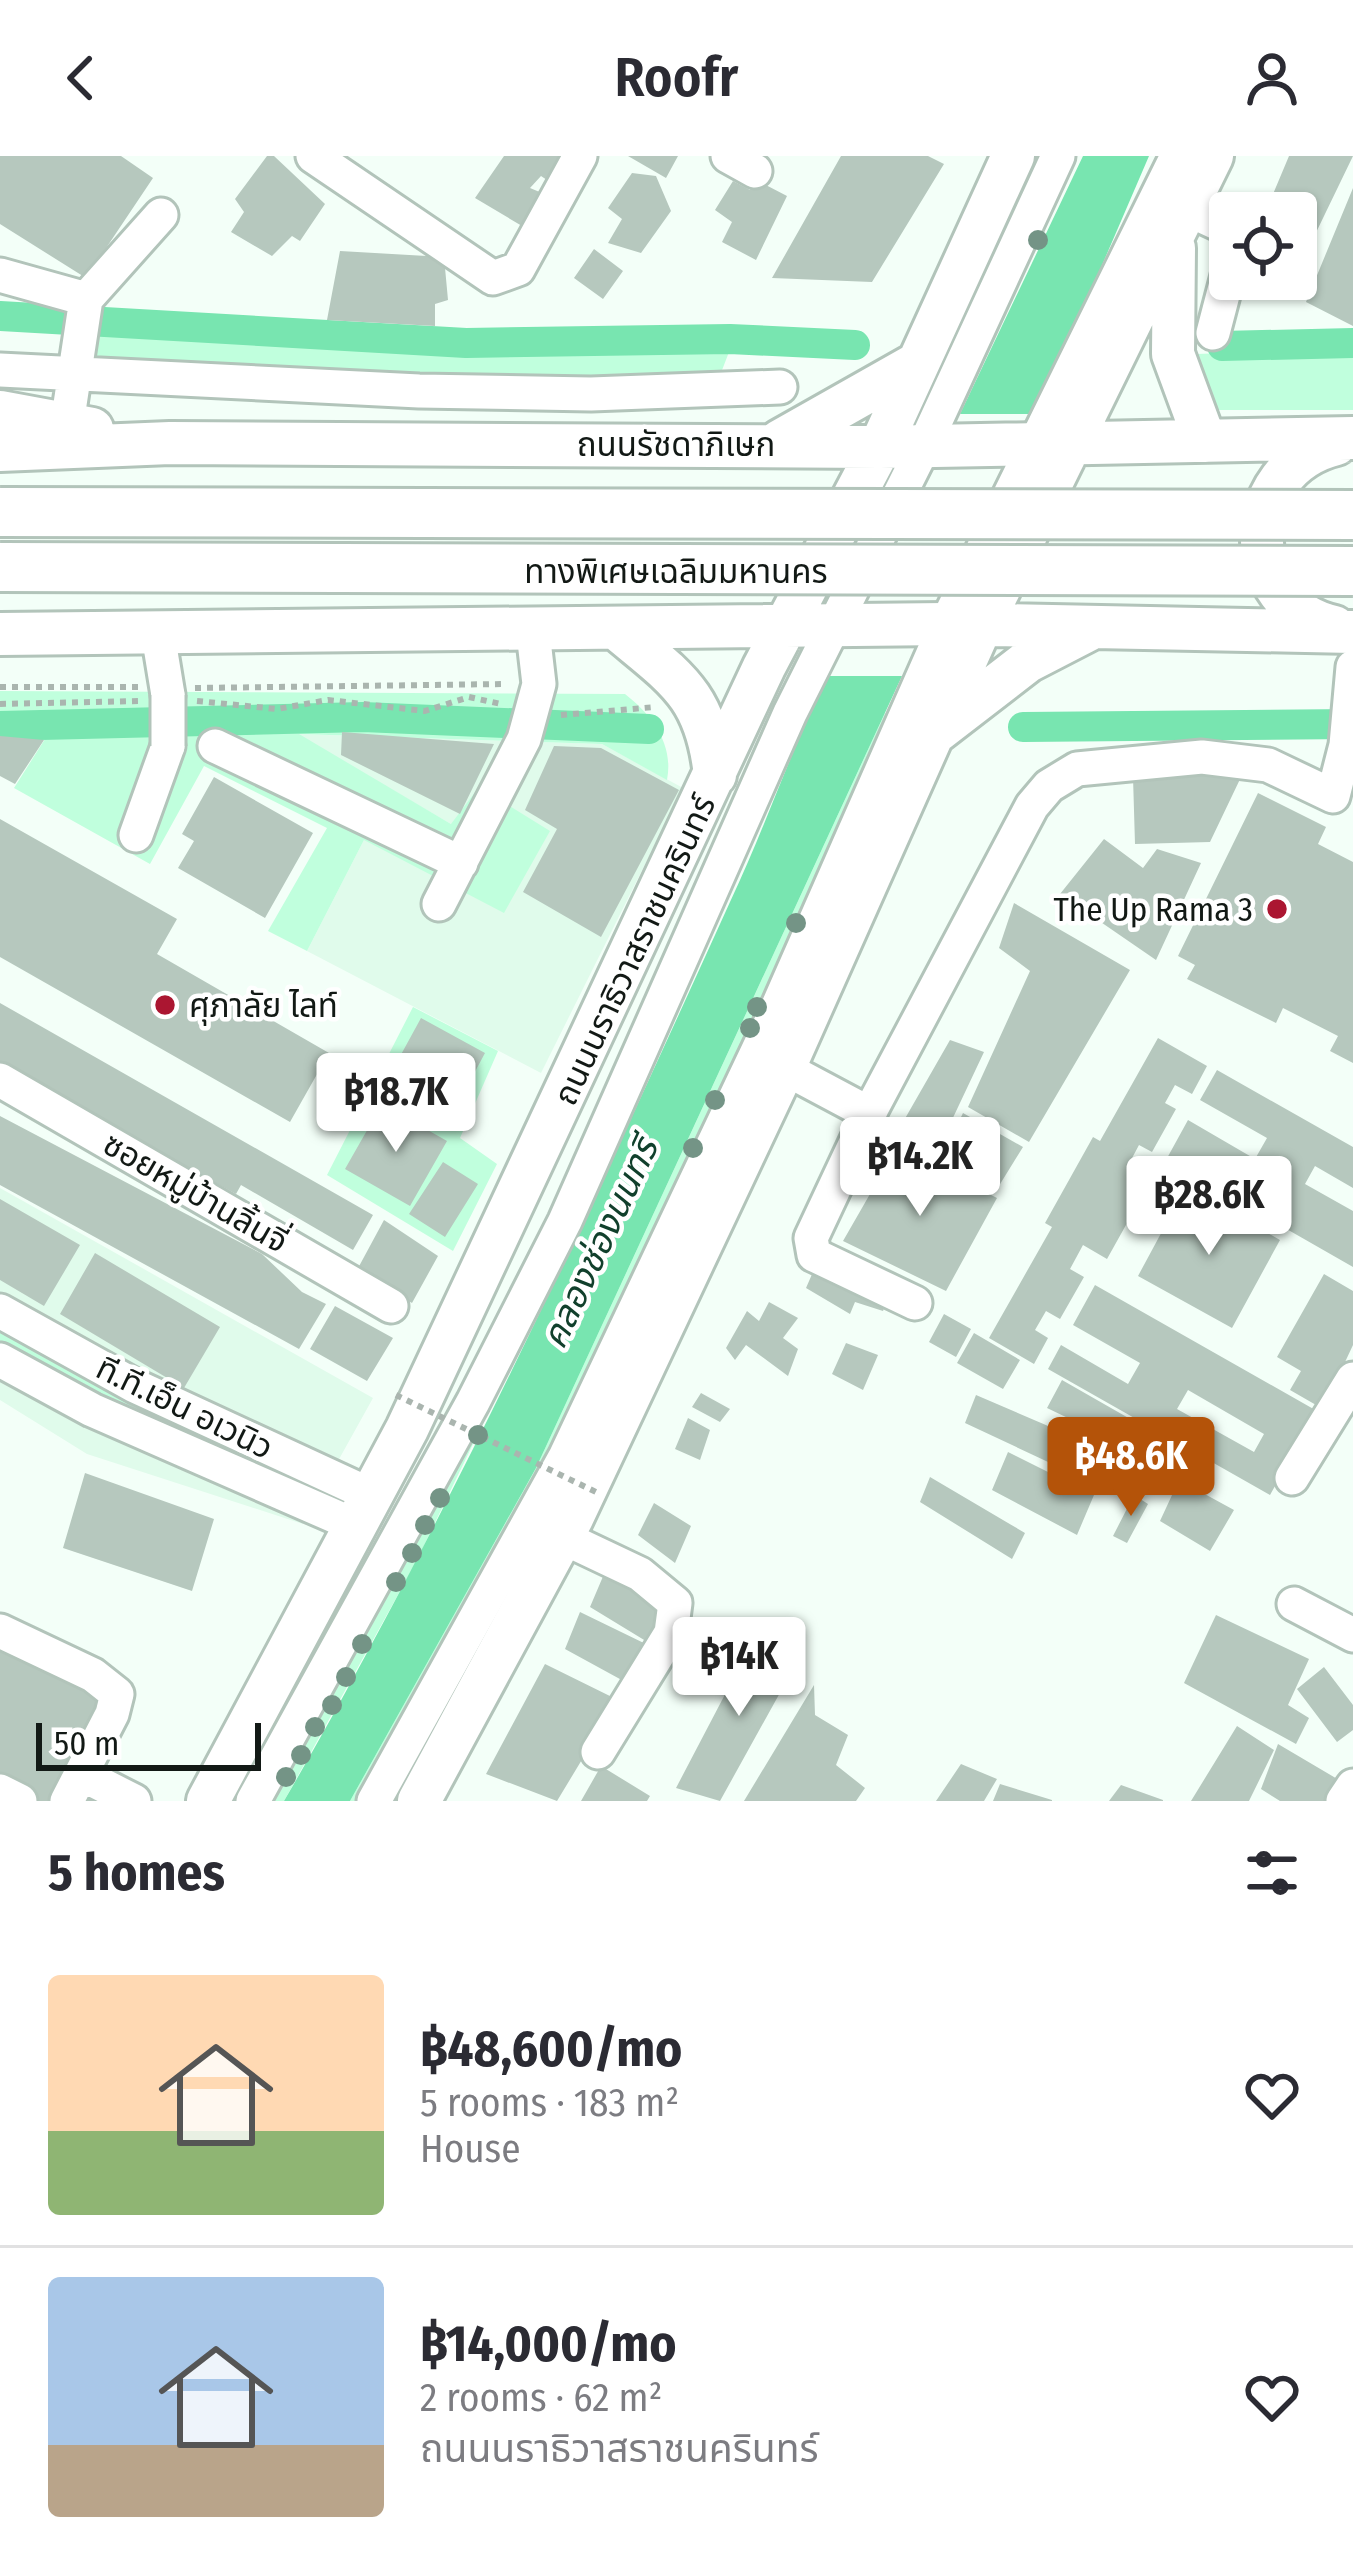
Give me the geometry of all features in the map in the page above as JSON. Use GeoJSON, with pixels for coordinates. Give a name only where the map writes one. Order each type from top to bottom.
{"type":"FeatureCollection","features":[{"type":"Feature","properties":{"kind":"highway","name":"ทางพิเศษเฉลิมมหานคร"},"geometry":{"type":"LineString","coordinates":[[0,512],[1353,515]]}},
{"type":"Feature","properties":{"kind":"highway","name":"ทางพิเศษเฉลิมมหานคร"},"geometry":{"type":"LineString","coordinates":[[0,567],[1353,571]]}},
{"type":"Feature","properties":{"kind":"main road","name":"ถนนนราธิวาสราชนครินทร์"},"geometry":{"type":"LineString","coordinates":[[208,1801],[365,1511],[785,627],[880,447],[1012,156]]}},
{"type":"Feature","properties":{"kind":"main road"},"geometry":{"type":"LineString","coordinates":[[418,1801],[562,1537],[784,1068],[930,737],[964,625],[1056,443],[1181,222],[1212,156]]}},
{"type":"Feature","properties":{"kind":"main road"},"geometry":{"type":"LineString","coordinates":[[1181,222],[1174,353],[1205,441]]}},
{"type":"Feature","properties":{"kind":"main road"},"geometry":{"type":"LineString","coordinates":[[774,444],[918,363]]}},
{"type":"Feature","properties":{"kind":"main road"},"geometry":{"type":"LineString","coordinates":[[0,412],[170,443]]}},
{"type":"Feature","properties":{"kind":"main road"},"geometry":{"type":"LineString","coordinates":[[1353,438],[1312,450],[1293,462],[1269,495],[1262,530],[1267,563],[1282,592],[1308,616],[1353,632]]}},
{"type":"Feature","properties":{"kind":"main road","name":"ถนนรัชดาภิเษก"},"geometry":{"type":"LineString","coordinates":[[0,450],[170,443],[880,447],[1353,438]]}},
{"type":"Feature","properties":{"kind":"main road"},"geometry":{"type":"LineString","coordinates":[[0,634],[1100,624],[1353,632]]}},
{"type":"Feature","properties":{"kind":"main road"},"geometry":{"type":"LineString","coordinates":[[930,737],[1028,661],[1100,624]]}},
{"type":"Feature","properties":{"kind":"main road"},"geometry":{"type":"LineString","coordinates":[[616,628],[672,673],[700,706],[715,775]]}},
{"type":"Feature","properties":{"kind":"street"},"geometry":{"type":"LineString","coordinates":[[313,156],[493,278],[518,269],[580,156]]}},
{"type":"Feature","properties":{"kind":"street"},"geometry":{"type":"LineString","coordinates":[[253,1801],[473,1402],[565,1221],[770,756],[925,444],[1058,156]]}},
{"type":"Feature","properties":{"kind":"street"},"geometry":{"type":"LineString","coordinates":[[1056,443],[1177,156]]}},
{"type":"Feature","properties":{"kind":"street"},"geometry":{"type":"LineString","coordinates":[[68,424],[85,304],[161,215]]}},
{"type":"Feature","properties":{"kind":"street"},"geometry":{"type":"LineString","coordinates":[[1181,222],[1209,226]]}},
{"type":"Feature","properties":{"kind":"street"},"geometry":{"type":"LineString","coordinates":[[0,275],[85,304]]}},
{"type":"Feature","properties":{"kind":"street"},"geometry":{"type":"LineString","coordinates":[[1214,333],[1222,300]]}},
{"type":"Feature","properties":{"kind":"street"},"geometry":{"type":"LineString","coordinates":[[0,370],[73,364],[574,394],[780,387]]}},
{"type":"Feature","properties":{"kind":"street"},"geometry":{"type":"LineString","coordinates":[[574,394],[574,444]]}},
{"type":"Feature","properties":{"kind":"street"},"geometry":{"type":"LineString","coordinates":[[374,1801],[565,1457],[964,625]]}},
{"type":"Feature","properties":{"kind":"street"},"geometry":{"type":"LineString","coordinates":[[439,904],[531,712],[533,632]]}},
{"type":"Feature","properties":{"kind":"street"},"geometry":{"type":"LineString","coordinates":[[136,835],[168,746],[158,634]]}},
{"type":"Feature","properties":{"kind":"street"},"geometry":{"type":"LineString","coordinates":[[915,1303],[814,1255],[812,1238],[873,1106],[1032,806],[1049,787],[1077,769],[1202,757],[1268,765],[1343,802],[1351,682]]}},
{"type":"Feature","properties":{"kind":"street"},"geometry":{"type":"LineString","coordinates":[[215,746],[461,863]]}},
{"type":"Feature","properties":{"kind":"street"},"geometry":{"type":"LineString","coordinates":[[784,1068],[861,1109],[873,1106]]}},
{"type":"Feature","properties":{"kind":"street","name":"ซอยหมู่บ้านลิ้นจี่"},"geometry":{"type":"LineString","coordinates":[[0,1080],[391,1306]]}},
{"type":"Feature","properties":{"kind":"street","name":"ที.ที.เอ็น อเวนิว"},"geometry":{"type":"LineString","coordinates":[[0,1310],[365,1511]]}},
{"type":"Feature","properties":{"kind":"street","name":"ที.ที.เอ็น อเวนิว"},"geometry":{"type":"LineString","coordinates":[[0,1360],[92,1410],[365,1511]]}},
{"type":"Feature","properties":{"kind":"street"},"geometry":{"type":"LineString","coordinates":[[1292,1478],[1353,1378]]}},
{"type":"Feature","properties":{"kind":"street"},"geometry":{"type":"LineString","coordinates":[[562,1537],[640,1574],[675,1603],[670,1633],[598,1751]]}},
{"type":"Feature","properties":{"kind":"street"},"geometry":{"type":"LineString","coordinates":[[1294,1604],[1353,1635]]}},
{"type":"Feature","properties":{"kind":"street"},"geometry":{"type":"LineString","coordinates":[[0,1631],[93,1676],[117,1694],[112,1714],[74,1787],[134,1801]]}},
{"type":"Feature","properties":{"kind":"street"},"geometry":{"type":"LineString","coordinates":[[1343,1801],[1353,1786]]}},
{"type":"Feature","properties":{"kind":"street"},"geometry":{"type":"LineString","coordinates":[[0,1791],[20,1801]]}},
{"type":"Feature","properties":{"kind":"path"},"geometry":{"type":"LineString","coordinates":[[0,687],[167,700],[569,716],[665,706]]}},
{"type":"Feature","properties":{"kind":"path"},"geometry":{"type":"LineString","coordinates":[[0,704],[208,699],[277,709],[295,702],[328,700],[425,711],[469,697],[531,712]]}},
{"type":"Feature","properties":{"kind":"path"},"geometry":{"type":"LineString","coordinates":[[396,1395],[600,1494]]}},
{"type":"Feature","properties":{"kind":"shaded area"},"geometry":{"type":"Polygon","coordinates":[[[88,329],[536,350],[729,352],[709,404],[81,393],[88,329]]]}},
{"type":"Feature","properties":{"kind":"shaded area"},"geometry":{"type":"Polygon","coordinates":[[[1353,349],[1353,410],[1218,410],[1198,396],[1196,354],[1353,349]]]}},
{"type":"Feature","properties":{"kind":"shaded area"},"geometry":{"type":"Polygon","coordinates":[[[0,691],[625,694],[659,731],[667,754],[667,780],[602,744],[299,734],[451,824],[479,787],[550,831],[504,913],[364,840],[307,951],[268,931],[327,828],[204,766],[150,864],[14,788],[52,728],[0,727],[0,691]]]}},
{"type":"Feature","properties":{"kind":"shaded area"},"geometry":{"type":"Polygon","coordinates":[[[885,713],[897,719],[604,1355],[366,1801],[350,1801],[536,1468],[885,713]]]}},
{"type":"Feature","properties":{"kind":"shaded area"},"geometry":{"type":"Polygon","coordinates":[[[296,734],[602,744],[683,788],[541,1073],[307,951],[364,840],[451,824],[296,734]]]}},
{"type":"Feature","properties":{"kind":"shaded area"},"geometry":{"type":"Polygon","coordinates":[[[413,1007],[498,1051],[460,1138],[497,1164],[453,1251],[327,1175],[413,1007]]]}},
{"type":"Feature","properties":{"kind":"shaded area"},"geometry":{"type":"Polygon","coordinates":[[[0,1188],[373,1398],[303,1524],[87,1454],[0,1400],[0,1188]]]}},
{"type":"Feature","properties":{"kind":"shaded area"},"geometry":{"type":"Polygon","coordinates":[[[0,1322],[246,1451],[247,1459],[239,1466],[82,1392],[0,1345],[0,1322]]]}},
{"type":"Feature","properties":{"kind":"shaded area"},"geometry":{"type":"Polygon","coordinates":[[[501,1386],[415,1564],[284,1801],[260,1801],[476,1411],[501,1386]]]}},
{"type":"Feature","properties":{"kind":"water"},"geometry":{"type":"Polygon","coordinates":[[[1083,156],[1149,156],[1038,414],[960,414],[1083,156]]]}},
{"type":"Feature","properties":{"kind":"water","name":"คลองช่องนนทรี"},"geometry":{"type":"Polygon","coordinates":[[[827,676],[902,676],[536,1468],[350,1801],[284,1801],[405,1581],[518,1357],[743,874],[827,676]]]}},
{"type":"Feature","properties":{"kind":"building"},"geometry":{"type":"Polygon","coordinates":[[[0,156],[121,156],[153,178],[86,278],[0,224],[0,156]]]}},
{"type":"Feature","properties":{"kind":"building"},"geometry":{"type":"Polygon","coordinates":[[[267,156],[274,156],[325,204],[300,241],[292,236],[272,256],[231,232],[244,212],[235,199],[267,156]]]}},
{"type":"Feature","properties":{"kind":"building"},"geometry":{"type":"Polygon","coordinates":[[[504,156],[563,156],[550,182],[541,176],[530,188],[542,193],[522,226],[475,198],[504,156]]]}},
{"type":"Feature","properties":{"kind":"building"},"geometry":{"type":"Polygon","coordinates":[[[628,156],[678,156],[666,178],[628,156]]]}},
{"type":"Feature","properties":{"kind":"building"},"geometry":{"type":"Polygon","coordinates":[[[841,156],[928,156],[944,164],[872,282],[772,278],[841,156]]]}},
{"type":"Feature","properties":{"kind":"building"},"geometry":{"type":"Polygon","coordinates":[[[1289,156],[1353,156],[1317,231],[1317,192],[1274,192],[1289,156]]]}},
{"type":"Feature","properties":{"kind":"building"},"geometry":{"type":"Polygon","coordinates":[[[632,173],[656,176],[671,211],[641,253],[608,243],[622,219],[608,208],[632,173]]]}},
{"type":"Feature","properties":{"kind":"building"},"geometry":{"type":"Polygon","coordinates":[[[754,179],[787,196],[756,260],[722,242],[732,222],[715,210],[733,181],[750,190],[754,179]]]}},
{"type":"Feature","properties":{"kind":"building"},"geometry":{"type":"Polygon","coordinates":[[[1353,188],[1353,326],[1306,302],[1317,300],[1317,275],[1353,188]]]}},
{"type":"Feature","properties":{"kind":"building"},"geometry":{"type":"Polygon","coordinates":[[[594,249],[623,271],[603,299],[574,278],[594,249]]]}},
{"type":"Feature","properties":{"kind":"building"},"geometry":{"type":"Polygon","coordinates":[[[340,251],[444,257],[448,300],[435,304],[435,326],[327,320],[340,251]]]}},
{"type":"Feature","properties":{"kind":"building"},"geometry":{"type":"Polygon","coordinates":[[[342,732],[494,744],[460,814],[341,755],[342,732]]]}},
{"type":"Feature","properties":{"kind":"building"},"geometry":{"type":"Polygon","coordinates":[[[0,736],[44,740],[15,784],[0,776],[0,736]]]}},
{"type":"Feature","properties":{"kind":"building"},"geometry":{"type":"Polygon","coordinates":[[[554,746],[601,748],[679,790],[601,937],[523,892],[557,829],[525,810],[554,746]]]}},
{"type":"Feature","properties":{"kind":"building"},"geometry":{"type":"Polygon","coordinates":[[[1242,775],[1210,842],[1135,844],[1133,777],[1242,775]]]}},
{"type":"Feature","properties":{"kind":"building"},"geometry":{"type":"Polygon","coordinates":[[[214,777],[313,833],[265,918],[178,868],[194,841],[182,834],[214,777]]]}},
{"type":"Feature","properties":{"kind":"building","name":"The Up Rama 3"},"geometry":{"type":"Polygon","coordinates":[[[1258,793],[1326,827],[1318,844],[1353,862],[1353,1063],[1330,1051],[1338,1036],[1283,1008],[1276,1023],[1187,979],[1195,965],[1178,956],[1258,793]]]}},
{"type":"Feature","properties":{"kind":"building","name":"ศุภาลัย ไลท์"},"geometry":{"type":"Polygon","coordinates":[[[0,819],[177,919],[157,954],[329,1053],[290,1122],[0,957],[0,819]]]}},
{"type":"Feature","properties":{"kind":"building"},"geometry":{"type":"Polygon","coordinates":[[[1104,839],[1143,868],[1157,849],[1201,863],[1156,960],[1060,894],[1104,839]]]}},
{"type":"Feature","properties":{"kind":"building"},"geometry":{"type":"Polygon","coordinates":[[[1014,903],[1130,970],[1029,1142],[968,1107],[1030,971],[999,948],[1014,903]]]}},
{"type":"Feature","properties":{"kind":"building"},"geometry":{"type":"Polygon","coordinates":[[[0,1003],[373,1215],[353,1250],[241,1185],[236,1194],[0,1065],[0,1003]]]}},
{"type":"Feature","properties":{"kind":"building"},"geometry":{"type":"Polygon","coordinates":[[[421,1018],[485,1053],[463,1094],[432,1077],[414,1111],[380,1093],[421,1018]]]}},
{"type":"Feature","properties":{"kind":"building"},"geometry":{"type":"Polygon","coordinates":[[[1158,1038],[1207,1066],[1192,1094],[1175,1085],[1165,1103],[1176,1109],[1152,1152],[1139,1145],[1131,1160],[1155,1173],[1107,1259],[1083,1245],[1070,1269],[1084,1277],[1060,1319],[1046,1311],[1035,1330],[1048,1338],[1034,1364],[989,1338],[1052,1227],[1045,1223],[1093,1137],[1100,1141],[1158,1038]]]}},
{"type":"Feature","properties":{"kind":"building"},"geometry":{"type":"Polygon","coordinates":[[[950,1040],[984,1052],[934,1158],[895,1136],[950,1040]]]}},
{"type":"Feature","properties":{"kind":"building"},"geometry":{"type":"Polygon","coordinates":[[[1217,1070],[1353,1147],[1353,1188],[1315,1166],[1305,1184],[1353,1211],[1353,1267],[1166,1160],[1188,1120],[1255,1159],[1267,1138],[1200,1100],[1217,1070]]]}},
{"type":"Feature","properties":{"kind":"building"},"geometry":{"type":"Polygon","coordinates":[[[382,1104],[447,1141],[410,1206],[345,1169],[382,1104]]]}},
{"type":"Feature","properties":{"kind":"building"},"geometry":{"type":"Polygon","coordinates":[[[963,1113],[1023,1147],[997,1189],[941,1158],[963,1113]]]}},
{"type":"Feature","properties":{"kind":"building"},"geometry":{"type":"Polygon","coordinates":[[[0,1116],[262,1254],[302,1292],[326,1304],[299,1349],[0,1185],[0,1116]]]}},
{"type":"Feature","properties":{"kind":"building"},"geometry":{"type":"Polygon","coordinates":[[[897,1147],[997,1198],[946,1291],[843,1241],[897,1147]]]}},
{"type":"Feature","properties":{"kind":"building"},"geometry":{"type":"Polygon","coordinates":[[[443,1162],[478,1184],[445,1237],[409,1214],[443,1162]]]}},
{"type":"Feature","properties":{"kind":"building"},"geometry":{"type":"Polygon","coordinates":[[[1186,1187],[1280,1240],[1232,1328],[1138,1276],[1186,1187]]]}},
{"type":"Feature","properties":{"kind":"building"},"geometry":{"type":"Polygon","coordinates":[[[0,1199],[80,1245],[44,1306],[0,1280],[0,1199]]]}},
{"type":"Feature","properties":{"kind":"building"},"geometry":{"type":"Polygon","coordinates":[[[384,1220],[438,1256],[412,1303],[357,1270],[384,1220]]]}},
{"type":"Feature","properties":{"kind":"building"},"geometry":{"type":"Polygon","coordinates":[[[823,1249],[895,1281],[883,1311],[855,1302],[850,1314],[806,1288],[823,1249]]]}},
{"type":"Feature","properties":{"kind":"building"},"geometry":{"type":"Polygon","coordinates":[[[95,1253],[220,1327],[184,1388],[60,1314],[95,1253]]]}},
{"type":"Feature","properties":{"kind":"building"},"geometry":{"type":"Polygon","coordinates":[[[1324,1274],[1353,1291],[1353,1345],[1323,1409],[1290,1390],[1301,1371],[1277,1357],[1324,1274]]]}},
{"type":"Feature","properties":{"kind":"building"},"geometry":{"type":"Polygon","coordinates":[[[1095,1285],[1317,1411],[1270,1495],[1048,1369],[1061,1345],[1128,1384],[1140,1363],[1073,1325],[1095,1285]],[[1188,1390],[1177,1409],[1254,1452],[1264,1434],[1188,1390]]]}},
{"type":"Feature","properties":{"kind":"building"},"geometry":{"type":"Polygon","coordinates":[[[769,1302],[798,1318],[783,1338],[798,1349],[788,1376],[746,1345],[735,1360],[726,1348],[747,1311],[759,1321],[769,1302]]]}},
{"type":"Feature","properties":{"kind":"building"},"geometry":{"type":"Polygon","coordinates":[[[335,1306],[393,1338],[367,1381],[310,1349],[335,1306]]]}},
{"type":"Feature","properties":{"kind":"building"},"geometry":{"type":"Polygon","coordinates":[[[944,1314],[971,1329],[956,1357],[929,1342],[944,1314]]]}},
{"type":"Feature","properties":{"kind":"building"},"geometry":{"type":"Polygon","coordinates":[[[974,1333],[1020,1360],[1003,1389],[957,1363],[974,1333]]]}},
{"type":"Feature","properties":{"kind":"building"},"geometry":{"type":"Polygon","coordinates":[[[846,1343],[878,1355],[863,1390],[832,1374],[846,1343]]]}},
{"type":"Feature","properties":{"kind":"building"},"geometry":{"type":"Polygon","coordinates":[[[1062,1380],[1146,1428],[1139,1452],[1047,1408],[1062,1380]]]}},
{"type":"Feature","properties":{"kind":"building"},"geometry":{"type":"Polygon","coordinates":[[[701,1393],[730,1409],[720,1422],[692,1407],[701,1393]]]}},
{"type":"Feature","properties":{"kind":"building"},"geometry":{"type":"Polygon","coordinates":[[[976,1395],[1137,1464],[1123,1497],[965,1423],[976,1395]]]}},
{"type":"Feature","properties":{"kind":"building"},"geometry":{"type":"Polygon","coordinates":[[[688,1418],[710,1430],[700,1460],[675,1449],[688,1418]]]}},
{"type":"Feature","properties":{"kind":"building"},"geometry":{"type":"Polygon","coordinates":[[[1008,1452],[1094,1495],[1077,1535],[992,1490],[1008,1452]]]}},
{"type":"Feature","properties":{"kind":"building"},"geometry":{"type":"Polygon","coordinates":[[[85,1473],[214,1519],[192,1591],[63,1548],[85,1473]]]}},
{"type":"Feature","properties":{"kind":"building"},"geometry":{"type":"Polygon","coordinates":[[[930,1477],[1025,1533],[1012,1559],[920,1502],[930,1477]]]}},
{"type":"Feature","properties":{"kind":"building"},"geometry":{"type":"Polygon","coordinates":[[[1179,1480],[1234,1510],[1210,1551],[1160,1521],[1179,1480]]]}},
{"type":"Feature","properties":{"kind":"building"},"geometry":{"type":"Polygon","coordinates":[[[1134,1495],[1148,1504],[1127,1543],[1113,1536],[1134,1495]]]}},
{"type":"Feature","properties":{"kind":"building"},"geometry":{"type":"Polygon","coordinates":[[[654,1503],[691,1526],[675,1563],[638,1535],[654,1503]]]}},
{"type":"Feature","properties":{"kind":"building"},"geometry":{"type":"Polygon","coordinates":[[[610,1560],[675,1603],[654,1646],[590,1607],[610,1560]]]}},
{"type":"Feature","properties":{"kind":"building"},"geometry":{"type":"Polygon","coordinates":[[[580,1612],[652,1647],[629,1684],[565,1649],[580,1612]]]}},
{"type":"Feature","properties":{"kind":"building"},"geometry":{"type":"Polygon","coordinates":[[[1216,1615],[1309,1659],[1288,1705],[1309,1718],[1296,1744],[1184,1683],[1216,1615]]]}},
{"type":"Feature","properties":{"kind":"building"},"geometry":{"type":"Polygon","coordinates":[[[754,1639],[802,1653],[720,1801],[676,1788],[754,1639]]]}},
{"type":"Feature","properties":{"kind":"building"},"geometry":{"type":"Polygon","coordinates":[[[0,1645],[107,1692],[52,1801],[32,1801],[0,1785],[0,1645]]]}},
{"type":"Feature","properties":{"kind":"building"},"geometry":{"type":"Polygon","coordinates":[[[545,1664],[618,1700],[557,1801],[486,1774],[545,1664]]]}},
{"type":"Feature","properties":{"kind":"building"},"geometry":{"type":"Polygon","coordinates":[[[1324,1667],[1353,1705],[1353,1730],[1337,1742],[1297,1689],[1324,1667]]]}},
{"type":"Feature","properties":{"kind":"building"},"geometry":{"type":"Polygon","coordinates":[[[814,1685],[815,1715],[848,1735],[836,1765],[865,1788],[856,1801],[744,1801],[814,1685]]]}},
{"type":"Feature","properties":{"kind":"building"},"geometry":{"type":"Polygon","coordinates":[[[1237,1726],[1274,1750],[1249,1801],[1191,1801],[1237,1726]]]}},
{"type":"Feature","properties":{"kind":"building"},"geometry":{"type":"Polygon","coordinates":[[[1278,1744],[1339,1780],[1325,1801],[1280,1801],[1261,1789],[1278,1744]]]}},
{"type":"Feature","properties":{"kind":"building"},"geometry":{"type":"Polygon","coordinates":[[[961,1764],[997,1779],[984,1801],[936,1801],[961,1764]]]}},
{"type":"Feature","properties":{"kind":"building"},"geometry":{"type":"Polygon","coordinates":[[[601,1766],[650,1796],[647,1801],[581,1801],[601,1766]]]}},
{"type":"Feature","properties":{"kind":"building"},"geometry":{"type":"Polygon","coordinates":[[[1000,1784],[1052,1800],[1052,1801],[993,1801],[1000,1784]]]}},
{"type":"Feature","properties":{"kind":"building"},"geometry":{"type":"Polygon","coordinates":[[[1121,1785],[1163,1800],[1163,1801],[1109,1801],[1121,1785]]]}},
{"type":"Feature","properties":{"kind":"waterway"},"geometry":{"type":"LineString","coordinates":[[0,316],[466,343],[730,339],[855,345]]}},
{"type":"Feature","properties":{"kind":"waterway"},"geometry":{"type":"LineString","coordinates":[[1222,346],[1353,343]]}},
{"type":"Feature","properties":{"kind":"waterway"},"geometry":{"type":"LineString","coordinates":[[0,726],[363,717],[649,729]]}},
{"type":"Feature","properties":{"kind":"waterway"},"geometry":{"type":"LineString","coordinates":[[1023,727],[1353,724]]}},
{"type":"Feature","properties":{"kind":"place","name":"The Up Rama 3"},"geometry":{"type":"Point","coordinates":[1277,909]}},
{"type":"Feature","properties":{"kind":"place","name":"ศุภาลัย ไลท์"},"geometry":{"type":"Point","coordinates":[165,1005]}}]}
